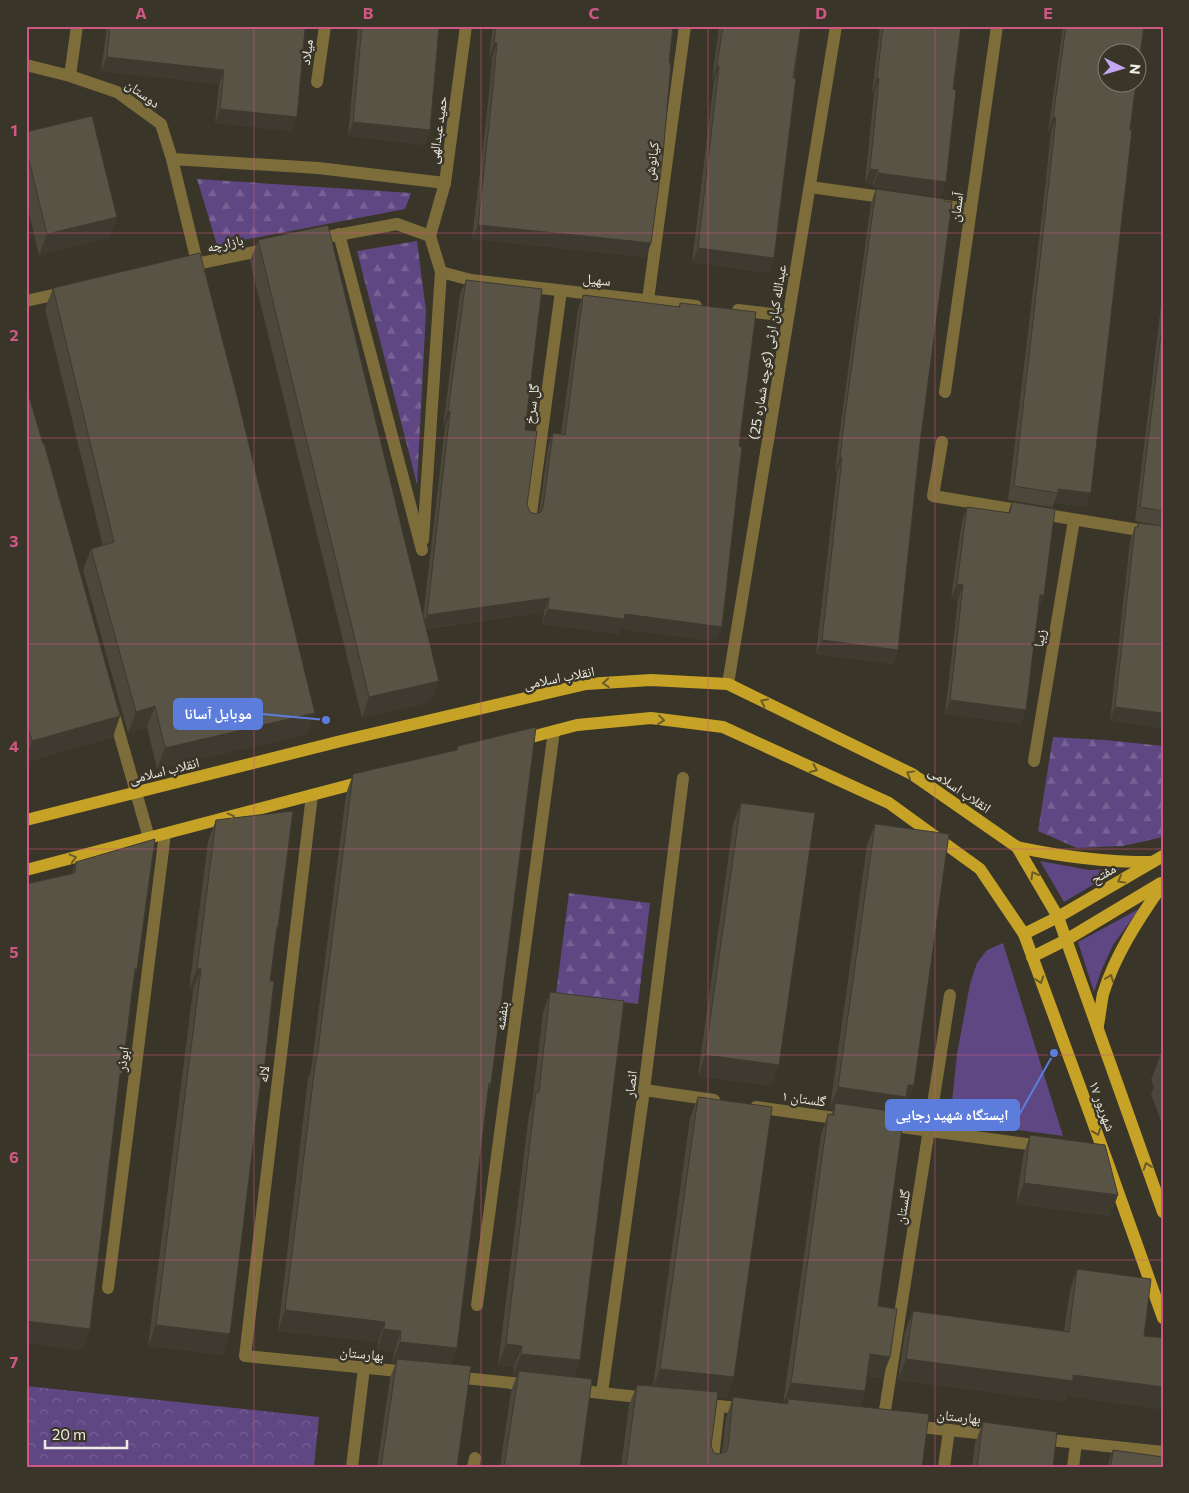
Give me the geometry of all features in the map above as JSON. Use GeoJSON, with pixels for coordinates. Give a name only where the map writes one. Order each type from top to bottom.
{"type":"FeatureCollection","features":[{"type":"Feature","properties":{"kind":"main road","name":"انقلاب اسلامی"},"geometry":{"type":"LineString","coordinates":[[26,820],[350,739],[586,684],[651,680],[728,684],[912,774],[1017,846],[1058,917]]}},
{"type":"Feature","properties":{"kind":"main road"},"geometry":{"type":"LineString","coordinates":[[508,743],[577,725],[651,718],[723,728],[889,803],[980,869],[1024,934]]}},
{"type":"Feature","properties":{"kind":"main road"},"geometry":{"type":"LineString","coordinates":[[26,870],[377,778]]}},
{"type":"Feature","properties":{"kind":"main road"},"geometry":{"type":"LineString","coordinates":[[1017,846],[1069,858],[1110,862],[1158,859]]}},
{"type":"Feature","properties":{"kind":"main road","name":"مفتح"},"geometry":{"type":"LineString","coordinates":[[1024,934],[1058,917],[1158,859]]}},
{"type":"Feature","properties":{"kind":"main road"},"geometry":{"type":"LineString","coordinates":[[1032,957],[1066,940],[1163,883]]}},
{"type":"Feature","properties":{"kind":"main road"},"geometry":{"type":"LineString","coordinates":[[1098,1025],[1103,995],[1112,971],[1146,908],[1163,883]]}},
{"type":"Feature","properties":{"kind":"main road","name":"۱۷ شهریور"},"geometry":{"type":"LineString","coordinates":[[1058,917],[1163,1212]]}},
{"type":"Feature","properties":{"kind":"main road","name":"۱۷ شهریور"},"geometry":{"type":"LineString","coordinates":[[1024,934],[1163,1318]]}},
{"type":"Feature","properties":{"kind":"street"},"geometry":{"type":"LineString","coordinates":[[70,76],[77,26]]}},
{"type":"Feature","properties":{"kind":"street","name":"میلاد"},"geometry":{"type":"LineString","coordinates":[[317,82],[325,26]]}},
{"type":"Feature","properties":{"kind":"street","name":"حمید عبدالهی"},"geometry":{"type":"LineString","coordinates":[[430,236],[445,182],[466,26]]}},
{"type":"Feature","properties":{"kind":"street","name":"کیانوش"},"geometry":{"type":"LineString","coordinates":[[648,300],[684,26]]}},
{"type":"Feature","properties":{"kind":"street","name":"عبدالله کیان ارثی (کوچه شماره 25)"},"geometry":{"type":"LineString","coordinates":[[728,684],[836,26]]}},
{"type":"Feature","properties":{"kind":"street","name":"آسمان"},"geometry":{"type":"LineString","coordinates":[[946,392],[997,26]]}},
{"type":"Feature","properties":{"kind":"street","name":"دوستان"},"geometry":{"type":"LineString","coordinates":[[26,65],[70,76],[117,92],[161,124],[172,159],[203,283]]}},
{"type":"Feature","properties":{"kind":"street"},"geometry":{"type":"LineString","coordinates":[[172,159],[318,168],[445,182]]}},
{"type":"Feature","properties":{"kind":"street"},"geometry":{"type":"LineString","coordinates":[[810,187],[905,200]]}},
{"type":"Feature","properties":{"kind":"street"},"geometry":{"type":"LineString","coordinates":[[924,203],[971,210]]}},
{"type":"Feature","properties":{"kind":"street"},"geometry":{"type":"LineString","coordinates":[[301,242],[339,234],[396,224],[430,236],[441,272],[422,550],[339,234]]}},
{"type":"Feature","properties":{"kind":"street","name":"بازارچه"},"geometry":{"type":"LineString","coordinates":[[179,268],[282,246]]}},
{"type":"Feature","properties":{"kind":"street","name":"سهیل"},"geometry":{"type":"LineString","coordinates":[[441,272],[471,280],[704,306]]}},
{"type":"Feature","properties":{"kind":"street"},"geometry":{"type":"LineString","coordinates":[[26,301],[74,291]]}},
{"type":"Feature","properties":{"kind":"street","name":"گل سرخ"},"geometry":{"type":"LineString","coordinates":[[530,521],[561,291]]}},
{"type":"Feature","properties":{"kind":"street"},"geometry":{"type":"LineString","coordinates":[[723,308],[788,316]]}},
{"type":"Feature","properties":{"kind":"street"},"geometry":{"type":"LineString","coordinates":[[942,442],[933,496],[1163,534]]}},
{"type":"Feature","properties":{"kind":"street","name":"زیبا"},"geometry":{"type":"LineString","coordinates":[[1034,760],[1074,520]]}},
{"type":"Feature","properties":{"kind":"street"},"geometry":{"type":"LineString","coordinates":[[109,698],[149,838]]}},
{"type":"Feature","properties":{"kind":"street","name":"بنفشه"},"geometry":{"type":"LineString","coordinates":[[477,1305],[554,731]]}},
{"type":"Feature","properties":{"kind":"street","name":"انصار"},"geometry":{"type":"LineString","coordinates":[[602,1394],[644,1090],[683,778]]}},
{"type":"Feature","properties":{"kind":"street","name":"لاله"},"geometry":{"type":"LineString","coordinates":[[245,1356],[312,795]]}},
{"type":"Feature","properties":{"kind":"street","name":"ابوذر"},"geometry":{"type":"LineString","coordinates":[[108,1288],[165,834]]}},
{"type":"Feature","properties":{"kind":"street","name":"گلستان"},"geometry":{"type":"LineString","coordinates":[[888,1423],[950,995]]}},
{"type":"Feature","properties":{"kind":"street"},"geometry":{"type":"LineString","coordinates":[[644,1090],[722,1102]]}},
{"type":"Feature","properties":{"kind":"street","name":"گلستان ۱"},"geometry":{"type":"LineString","coordinates":[[742,1105],[855,1121]]}},
{"type":"Feature","properties":{"kind":"street"},"geometry":{"type":"LineString","coordinates":[[874,1123],[1034,1145]]}},
{"type":"Feature","properties":{"kind":"street","name":"بهارستان"},"geometry":{"type":"LineString","coordinates":[[245,1356],[421,1374]]}},
{"type":"Feature","properties":{"kind":"street"},"geometry":{"type":"LineString","coordinates":[[352,1467],[364,1368]]}},
{"type":"Feature","properties":{"kind":"street"},"geometry":{"type":"LineString","coordinates":[[440,1375],[545,1387]]}},
{"type":"Feature","properties":{"kind":"street"},"geometry":{"type":"LineString","coordinates":[[564,1389],[661,1400]]}},
{"type":"Feature","properties":{"kind":"street"},"geometry":{"type":"LineString","coordinates":[[690,1403],[758,1410]]}},
{"type":"Feature","properties":{"kind":"street"},"geometry":{"type":"LineString","coordinates":[[712,1467],[719,1406]]}},
{"type":"Feature","properties":{"kind":"street","name":"بهارستان"},"geometry":{"type":"LineString","coordinates":[[888,1423],[1008,1436]]}},
{"type":"Feature","properties":{"kind":"street"},"geometry":{"type":"LineString","coordinates":[[944,1467],[949,1430]]}},
{"type":"Feature","properties":{"kind":"street"},"geometry":{"type":"LineString","coordinates":[[1027,1438],[1163,1452]]}},
{"type":"Feature","properties":{"kind":"street"},"geometry":{"type":"LineString","coordinates":[[1073,1467],[1076,1443]]}},
{"type":"Feature","properties":{"kind":"green space"},"geometry":{"type":"Polygon","coordinates":[[[197,179],[411,193],[405,209],[217,245],[197,179]]]}},
{"type":"Feature","properties":{"kind":"green space"},"geometry":{"type":"Polygon","coordinates":[[[417,241],[426,311],[417,484],[357,251],[417,241]]]}},
{"type":"Feature","properties":{"kind":"green space"},"geometry":{"type":"Polygon","coordinates":[[[1053,737],[1163,746],[1163,836],[1123,846],[1077,848],[1038,831],[1053,737]]]}},
{"type":"Feature","properties":{"kind":"green space"},"geometry":{"type":"Polygon","coordinates":[[[1040,861],[1089,870],[1120,869],[1064,902],[1040,861]]]}},
{"type":"Feature","properties":{"kind":"green space"},"geometry":{"type":"Polygon","coordinates":[[[569,893],[650,903],[638,1004],[556,994],[569,893]]]}},
{"type":"Feature","properties":{"kind":"green space"},"geometry":{"type":"Polygon","coordinates":[[[1139,909],[1113,945],[1094,992],[1078,942],[1139,909]]]}},
{"type":"Feature","properties":{"kind":"green space"},"geometry":{"type":"Polygon","coordinates":[[[1003,943],[1063,1136],[950,1121],[957,1054],[970,984],[977,963],[987,950],[1003,943]]]}},
{"type":"Feature","properties":{"kind":"green space"},"geometry":{"type":"Polygon","coordinates":[[[26,1386],[319,1417],[314,1467],[26,1467],[26,1386]]]}},
{"type":"Feature","properties":{"kind":"building"},"geometry":{"type":"Polygon","coordinates":[[[110,26],[303,26],[303,29],[305,29],[297,117],[220,109],[224,70],[107,57],[110,26]]]}},
{"type":"Feature","properties":{"kind":"building"},"geometry":{"type":"Polygon","coordinates":[[[362,26],[439,26],[430,130],[353,122],[362,26]]]}},
{"type":"Feature","properties":{"kind":"building"},"geometry":{"type":"Polygon","coordinates":[[[496,26],[673,26],[663,155],[651,243],[478,225],[493,88],[497,43],[494,43],[496,26]]]}},
{"type":"Feature","properties":{"kind":"building"},"geometry":{"type":"Polygon","coordinates":[[[723,26],[801,26],[793,78],[796,78],[774,258],[698,248],[719,66],[717,65],[723,26]]]}},
{"type":"Feature","properties":{"kind":"building"},"geometry":{"type":"Polygon","coordinates":[[[883,26],[961,26],[953,89],[956,90],[946,182],[878,173],[878,170],[870,169],[883,26]]]}},
{"type":"Feature","properties":{"kind":"building"},"geometry":{"type":"Polygon","coordinates":[[[1066,26],[1144,26],[1142,42],[1096,42],[1096,92],[1135,92],[1091,493],[1058,489],[1058,493],[1014,486],[1056,118],[1053,117],[1066,26]]]}},
{"type":"Feature","properties":{"kind":"building"},"geometry":{"type":"Polygon","coordinates":[[[92,116],[117,217],[47,234],[26,148],[26,132],[92,116]]]}},
{"type":"Feature","properties":{"kind":"building"},"geometry":{"type":"Polygon","coordinates":[[[876,189],[945,199],[945,201],[952,202],[920,443],[898,650],[822,640],[845,415],[876,189]]]}},
{"type":"Feature","properties":{"kind":"building"},"geometry":{"type":"Polygon","coordinates":[[[328,225],[439,681],[369,697],[258,240],[328,225]]]}},
{"type":"Feature","properties":{"kind":"building"},"geometry":{"type":"Polygon","coordinates":[[[200,253],[315,713],[165,748],[155,706],[136,712],[91,549],[114,542],[53,288],[200,253]]]}},
{"type":"Feature","properties":{"kind":"building"},"geometry":{"type":"Polygon","coordinates":[[[466,280],[542,289],[525,430],[537,431],[527,505],[530,512],[535,514],[541,512],[543,507],[553,433],[565,435],[583,295],[680,307],[680,303],[756,312],[739,446],[742,447],[722,627],[625,614],[624,619],[548,609],[549,598],[427,615],[450,412],[448,411],[466,280]]]}},
{"type":"Feature","properties":{"kind":"building"},"geometry":{"type":"Polygon","coordinates":[[[1163,318],[1163,511],[1140,507],[1163,318]]]}},
{"type":"Feature","properties":{"kind":"building"},"geometry":{"type":"Polygon","coordinates":[[[26,386],[44,443],[120,716],[32,741],[26,721],[26,386]]]}},
{"type":"Feature","properties":{"kind":"building"},"geometry":{"type":"Polygon","coordinates":[[[1012,502],[1055,509],[1044,595],[1040,595],[1026,710],[950,700],[963,585],[957,584],[967,507],[1010,513],[1012,502]]]}},
{"type":"Feature","properties":{"kind":"building"},"geometry":{"type":"Polygon","coordinates":[[[1138,523],[1163,526],[1163,713],[1115,707],[1135,527],[1138,527],[1138,523]]]}},
{"type":"Feature","properties":{"kind":"building"},"geometry":{"type":"Polygon","coordinates":[[[536,727],[491,1084],[489,1083],[457,1348],[400,1342],[401,1331],[384,1329],[385,1322],[285,1310],[353,774],[457,750],[458,746],[536,727]]]}},
{"type":"Feature","properties":{"kind":"building"},"geometry":{"type":"Polygon","coordinates":[[[741,803],[815,813],[779,1065],[705,1055],[741,803]]]}},
{"type":"Feature","properties":{"kind":"building"},"geometry":{"type":"Polygon","coordinates":[[[293,811],[270,981],[274,981],[263,1080],[261,1080],[230,1334],[156,1325],[201,969],[197,969],[216,820],[293,811]]]}},
{"type":"Feature","properties":{"kind":"building"},"geometry":{"type":"Polygon","coordinates":[[[875,824],[949,834],[914,1085],[908,1085],[906,1097],[838,1087],[875,824]]]}},
{"type":"Feature","properties":{"kind":"building"},"geometry":{"type":"Polygon","coordinates":[[[155,839],[137,969],[135,969],[122,1074],[120,1074],[90,1329],[26,1321],[26,884],[75,873],[76,862],[155,839]]]}},
{"type":"Feature","properties":{"kind":"building"},"geometry":{"type":"Polygon","coordinates":[[[550,992],[624,1001],[580,1360],[521,1354],[522,1346],[506,1344],[550,992]]]}},
{"type":"Feature","properties":{"kind":"building"},"geometry":{"type":"Polygon","coordinates":[[[698,1097],[772,1107],[734,1377],[660,1369],[698,1097]]]}},
{"type":"Feature","properties":{"kind":"building"},"geometry":{"type":"Polygon","coordinates":[[[835,1103],[904,1113],[878,1306],[897,1309],[890,1357],[870,1354],[865,1391],[791,1383],[828,1114],[834,1115],[835,1103]]]}},
{"type":"Feature","properties":{"kind":"building"},"geometry":{"type":"Polygon","coordinates":[[[1030,1135],[1105,1145],[1118,1195],[1024,1183],[1030,1135]]]}},
{"type":"Feature","properties":{"kind":"building"},"geometry":{"type":"Polygon","coordinates":[[[1077,1269],[1151,1279],[1144,1336],[1163,1338],[1163,1387],[1073,1375],[1073,1381],[906,1359],[913,1311],[1069,1332],[1077,1269]]]}},
{"type":"Feature","properties":{"kind":"building"},"geometry":{"type":"Polygon","coordinates":[[[397,1359],[471,1366],[457,1467],[381,1467],[397,1359]]]}},
{"type":"Feature","properties":{"kind":"building"},"geometry":{"type":"Polygon","coordinates":[[[519,1371],[592,1379],[580,1467],[504,1467],[519,1371]]]}},
{"type":"Feature","properties":{"kind":"building"},"geometry":{"type":"Polygon","coordinates":[[[637,1385],[718,1392],[711,1446],[714,1453],[719,1454],[726,1452],[728,1447],[733,1397],[788,1404],[788,1399],[929,1414],[922,1467],[626,1467],[637,1385]]]}},
{"type":"Feature","properties":{"kind":"building"},"geometry":{"type":"Polygon","coordinates":[[[983,1422],[1057,1432],[1053,1467],[977,1467],[983,1422]]]}},
{"type":"Feature","properties":{"kind":"building"},"geometry":{"type":"Polygon","coordinates":[[[1113,1450],[1163,1457],[1163,1467],[1111,1467],[1113,1450]]]}},
{"type":"Feature","properties":{"kind":"place","name":"موبایل آسانا"},"geometry":{"type":"Point","coordinates":[326,720]}},
{"type":"Feature","properties":{"kind":"place","name":"ایستگاه شهید رجایی"},"geometry":{"type":"Point","coordinates":[1054,1053]}}]}
